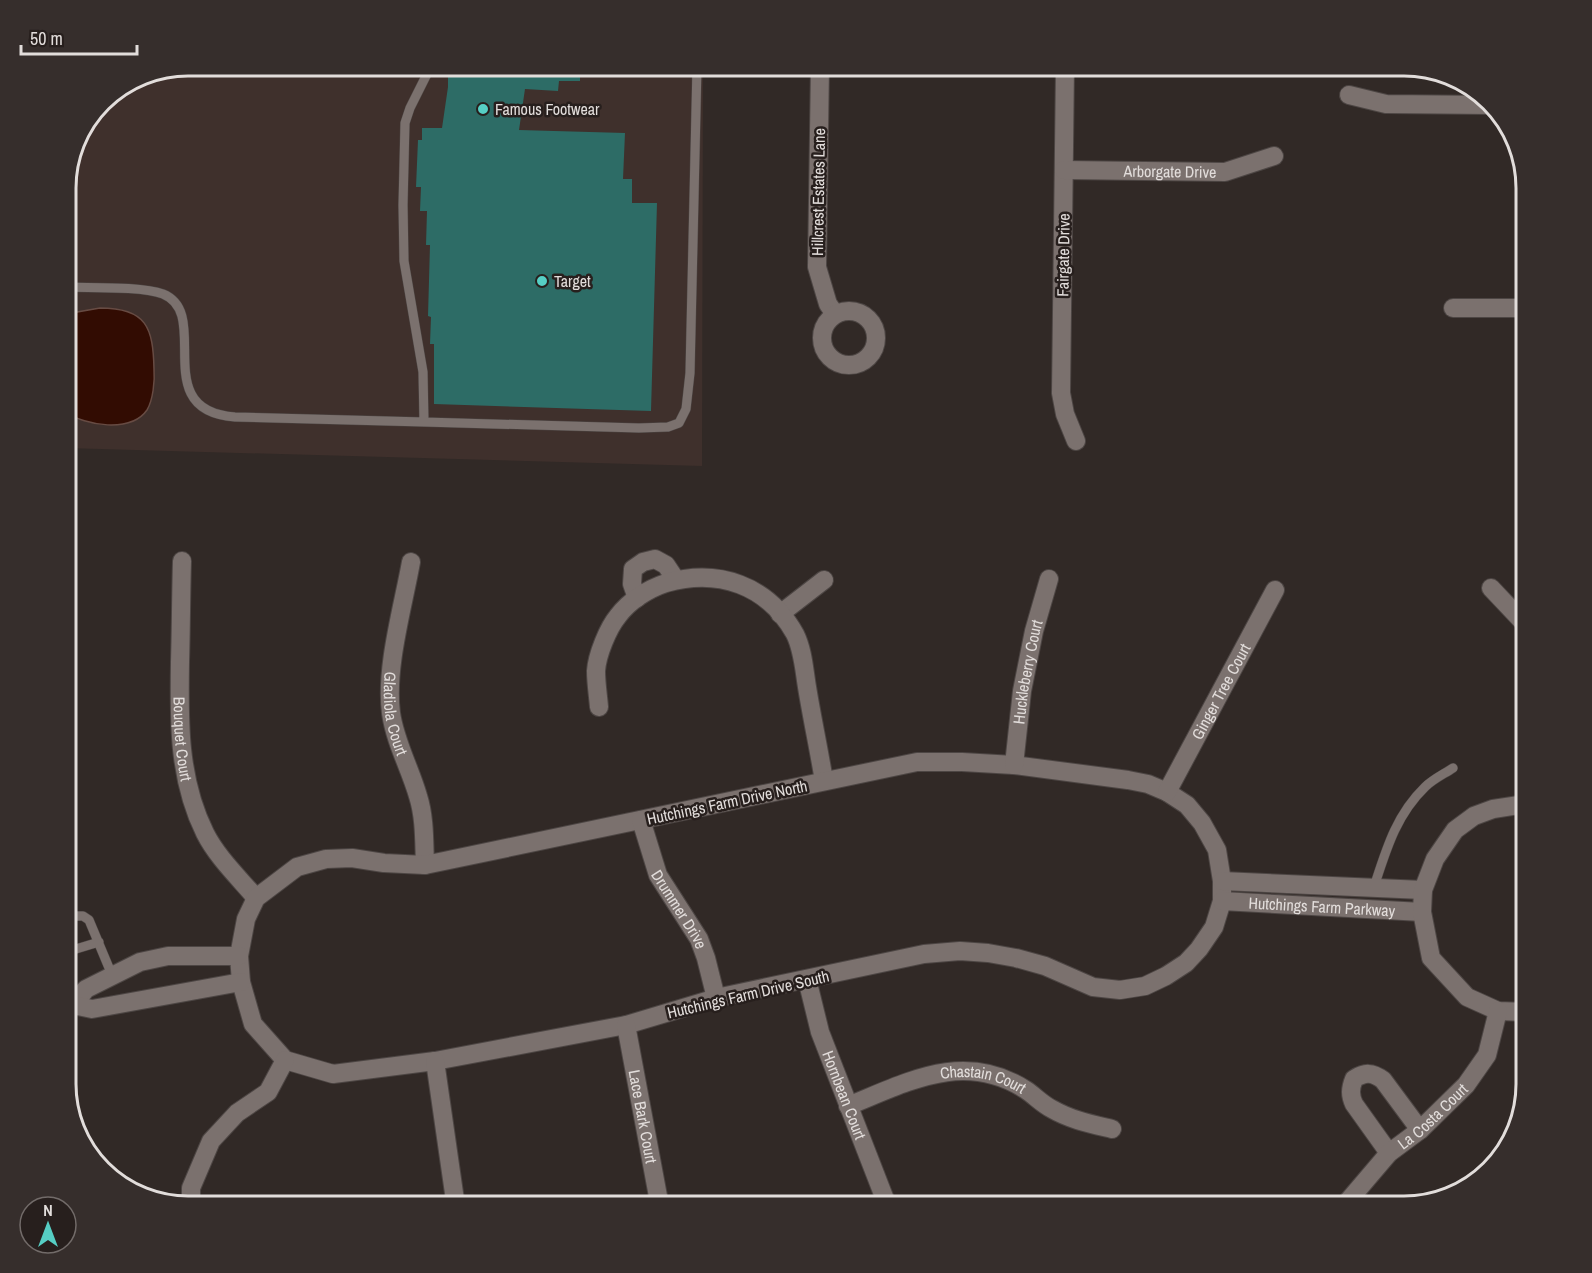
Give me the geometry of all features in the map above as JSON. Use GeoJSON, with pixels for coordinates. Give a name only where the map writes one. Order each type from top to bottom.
{"type":"FeatureCollection","features":[{"type":"Feature","properties":{"kind":"street","name":"Hillcrest Estates Lane"},"geometry":{"type":"LineString","coordinates":[[820,76],[818,267],[828,304],[835,314]]}},
{"type":"Feature","properties":{"kind":"street","name":"Fairgate Drive"},"geometry":{"type":"LineString","coordinates":[[1065,76],[1061,393],[1065,414],[1076,441]]}},
{"type":"Feature","properties":{"kind":"street"},"geometry":{"type":"LineString","coordinates":[[1349,95],[1386,104],[1478,105]]}},
{"type":"Feature","properties":{"kind":"street","name":"Arborgate Drive"},"geometry":{"type":"LineString","coordinates":[[1064,170],[1225,172],[1274,156]]}},
{"type":"Feature","properties":{"kind":"street"},"geometry":{"type":"LineString","coordinates":[[1452,308],[1516,308]]}},
{"type":"Feature","properties":{"kind":"street"},"geometry":{"type":"LineString","coordinates":[[638,598],[632,584],[633,569],[643,562],[655,559],[666,565],[676,580]]}},
{"type":"Feature","properties":{"kind":"street","name":"Bouquet Court"},"geometry":{"type":"LineString","coordinates":[[182,561],[179,731],[186,777],[193,804],[206,834],[256,898]]}},
{"type":"Feature","properties":{"kind":"street","name":"Gladiola Court"},"geometry":{"type":"LineString","coordinates":[[411,562],[392,670],[391,712],[423,816],[425,865]]}},
{"type":"Feature","properties":{"kind":"street"},"geometry":{"type":"LineString","coordinates":[[599,707],[596,668],[606,638],[618,616],[656,586],[676,580],[709,576],[731,580],[765,597],[795,634],[802,656],[825,781]]}},
{"type":"Feature","properties":{"kind":"street","name":"Huckleberry Court"},"geometry":{"type":"LineString","coordinates":[[1014,765],[1022,691],[1034,631],[1049,579]]}},
{"type":"Feature","properties":{"kind":"street"},"geometry":{"type":"LineString","coordinates":[[780,614],[824,580]]}},
{"type":"Feature","properties":{"kind":"street"},"geometry":{"type":"LineString","coordinates":[[1491,588],[1516,614]]}},
{"type":"Feature","properties":{"kind":"street","name":"Ginger Tree Court"},"geometry":{"type":"LineString","coordinates":[[1167,792],[1275,590]]}},
{"type":"Feature","properties":{"kind":"street","name":"Hutchings Farm Drive North"},"geometry":{"type":"LineString","coordinates":[[256,898],[297,867],[326,859],[352,858],[384,863],[425,865],[917,762],[962,762],[1014,765],[1128,780],[1148,784],[1167,792],[1187,805],[1202,823],[1217,850],[1222,881],[1222,901]]}},
{"type":"Feature","properties":{"kind":"street"},"geometry":{"type":"LineString","coordinates":[[1516,806],[1493,809],[1474,816],[1455,830],[1435,859],[1423,890],[1422,912],[1431,958],[1467,997],[1498,1011],[1516,1012]]}},
{"type":"Feature","properties":{"kind":"street","name":"Drummer Drive"},"geometry":{"type":"LineString","coordinates":[[641,820],[658,875],[699,939],[716,998]]}},
{"type":"Feature","properties":{"kind":"street","name":"Hutchings Farm Parkway"},"geometry":{"type":"LineString","coordinates":[[1222,881],[1423,890]]}},
{"type":"Feature","properties":{"kind":"street"},"geometry":{"type":"LineString","coordinates":[[191,1196],[191,1188],[211,1141],[237,1113],[268,1092],[285,1060],[253,1024],[241,982],[239,956],[246,919],[256,898]]}},
{"type":"Feature","properties":{"kind":"street","name":"Hutchings Farm Parkway"},"geometry":{"type":"LineString","coordinates":[[1222,901],[1422,912]]}},
{"type":"Feature","properties":{"kind":"street","name":"Hutchings Farm Drive South"},"geometry":{"type":"LineString","coordinates":[[285,1060],[333,1074],[435,1061],[626,1025],[716,998],[924,954],[960,951],[988,953],[1045,966],[1093,987],[1120,990],[1145,986],[1186,963],[1199,949],[1214,927],[1222,901]]}},
{"type":"Feature","properties":{"kind":"street"},"geometry":{"type":"LineString","coordinates":[[77,998],[86,989],[140,962],[168,956],[239,956]]}},
{"type":"Feature","properties":{"kind":"street","name":"Hornbean Court"},"geometry":{"type":"LineString","coordinates":[[807,979],[820,1032],[884,1196]]}},
{"type":"Feature","properties":{"kind":"street"},"geometry":{"type":"LineString","coordinates":[[77,1006],[92,1009],[241,982]]}},
{"type":"Feature","properties":{"kind":"street","name":"La Costa Court"},"geometry":{"type":"LineString","coordinates":[[1352,1196],[1389,1153],[1420,1130],[1466,1085],[1487,1055],[1498,1011]]}},
{"type":"Feature","properties":{"kind":"street","name":"Lace Bark Court"},"geometry":{"type":"LineString","coordinates":[[626,1025],[658,1196]]}},
{"type":"Feature","properties":{"kind":"street"},"geometry":{"type":"LineString","coordinates":[[435,1061],[454,1196]]}},
{"type":"Feature","properties":{"kind":"street","name":"Chastain Court"},"geometry":{"type":"LineString","coordinates":[[848,1106],[925,1075],[961,1070],[998,1076],[1025,1089],[1050,1108],[1077,1122],[1112,1129]]}},
{"type":"Feature","properties":{"kind":"street"},"geometry":{"type":"LineString","coordinates":[[1389,1153],[1350,1096],[1350,1087],[1354,1080],[1368,1073],[1383,1080],[1420,1130]]}},
{"type":"Feature","properties":{"kind":"lane"},"geometry":{"type":"LineString","coordinates":[[424,422],[423,372],[404,261],[403,217],[405,123],[426,76]]}},
{"type":"Feature","properties":{"kind":"lane"},"geometry":{"type":"LineString","coordinates":[[77,288],[149,292],[163,295],[174,301],[184,328],[186,377],[190,391],[206,411],[220,416],[668,427],[679,423],[686,409],[690,373],[697,76]]}},
{"type":"Feature","properties":{"kind":"lane"},"geometry":{"type":"LineString","coordinates":[[1374,887],[1397,822],[1407,806],[1427,785],[1453,768]]}},
{"type":"Feature","properties":{"kind":"lane"},"geometry":{"type":"LineString","coordinates":[[77,916],[83,916],[89,920],[112,975]]}},
{"type":"Feature","properties":{"kind":"lane"},"geometry":{"type":"LineString","coordinates":[[77,949],[99,942]]}},
{"type":"Feature","properties":{"kind":"shaded area"},"geometry":{"type":"Polygon","coordinates":[[[703,76],[702,466],[77,448],[77,174],[85,146],[95,126],[109,109],[126,95],[152,82],[174,77],[703,76]]]}},
{"type":"Feature","properties":{"kind":"shaded area"},"geometry":{"type":"Polygon","coordinates":[[[100,308],[116,309],[137,316],[144,323],[152,342],[154,379],[149,406],[140,417],[130,422],[108,425],[77,418],[77,312],[100,308]]]}},
{"type":"Feature","properties":{"kind":"building","name":"Target"},"geometry":{"type":"Polygon","coordinates":[[[448,76],[580,76],[580,81],[559,81],[558,91],[525,89],[519,130],[625,133],[623,179],[632,179],[632,203],[657,203],[651,411],[434,404],[434,344],[430,344],[431,317],[428,316],[430,245],[426,245],[427,211],[420,211],[421,187],[416,187],[418,140],[422,140],[422,128],[442,128],[448,76]]]}},
{"type":"Feature","properties":{"kind":"place","name":"Famous Footwear"},"geometry":{"type":"Point","coordinates":[483,109]}},
{"type":"Feature","properties":{"kind":"place","name":"Target"},"geometry":{"type":"Point","coordinates":[542,281]}}]}
